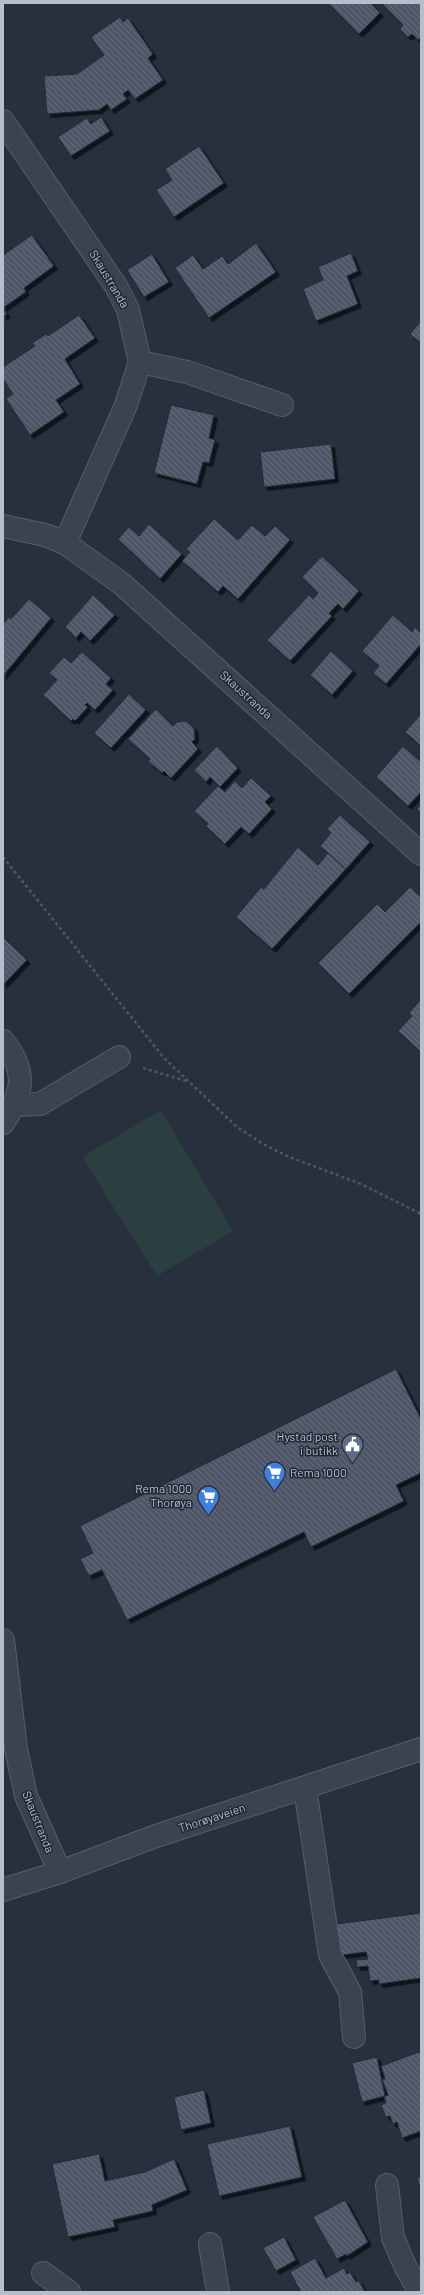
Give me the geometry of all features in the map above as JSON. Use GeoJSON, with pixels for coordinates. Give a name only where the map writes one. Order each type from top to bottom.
{"type":"FeatureCollection","features":[{"type":"Feature","properties":{"kind":"street","name":"Skaustranda"},"geometry":{"type":"LineString","coordinates":[[3,122],[116,286],[128,310],[140,362]]}},
{"type":"Feature","properties":{"kind":"street"},"geometry":{"type":"LineString","coordinates":[[65,543],[126,405],[140,362],[188,372],[282,405]]}},
{"type":"Feature","properties":{"kind":"street","name":"Skaustranda"},"geometry":{"type":"LineString","coordinates":[[3,526],[45,535],[65,543],[122,584],[166,622],[421,854]]}},
{"type":"Feature","properties":{"kind":"street"},"geometry":{"type":"LineString","coordinates":[[3,1042],[19,1071],[21,1078],[21,1089],[15,1105],[3,1123]]}},
{"type":"Feature","properties":{"kind":"street"},"geometry":{"type":"LineString","coordinates":[[15,1105],[40,1104],[119,1057]]}},
{"type":"Feature","properties":{"kind":"street","name":"Skaustranda"},"geometry":{"type":"LineString","coordinates":[[3,1640],[5,1674],[16,1749],[26,1796],[60,1872]]}},
{"type":"Feature","properties":{"kind":"street","name":"Thorøyaveien"},"geometry":{"type":"LineString","coordinates":[[3,1890],[60,1872],[156,1836],[421,1750]]}},
{"type":"Feature","properties":{"kind":"street"},"geometry":{"type":"LineString","coordinates":[[305,1788],[330,1955],[350,1992],[354,2037]]}},
{"type":"Feature","properties":{"kind":"street"},"geometry":{"type":"LineString","coordinates":[[387,2185],[393,2238],[406,2268],[420,2292]]}},
{"type":"Feature","properties":{"kind":"street"},"geometry":{"type":"LineString","coordinates":[[210,2244],[218,2292]]}},
{"type":"Feature","properties":{"kind":"street"},"geometry":{"type":"LineString","coordinates":[[43,2273],[69,2292]]}},
{"type":"Feature","properties":{"kind":"path"},"geometry":{"type":"LineString","coordinates":[[3,857],[42,904],[144,1034],[187,1082],[237,1127],[263,1144],[287,1156],[375,1190],[421,1214]]}},
{"type":"Feature","properties":{"kind":"path"},"geometry":{"type":"LineString","coordinates":[[119,1057],[144,1069],[187,1082]]}},
{"type":"Feature","properties":{"kind":"shaded area"},"geometry":{"type":"Polygon","coordinates":[[[161,1110],[233,1231],[157,1276],[82,1157],[161,1110]]]}},
{"type":"Feature","properties":{"kind":"building"},"geometry":{"type":"Polygon","coordinates":[[[328,3],[370,3],[380,13],[359,34],[328,3]]]}},
{"type":"Feature","properties":{"kind":"building"},"geometry":{"type":"Polygon","coordinates":[[[381,3],[421,3],[421,37],[418,40],[412,34],[408,37],[400,29],[403,25],[381,3]]]}},
{"type":"Feature","properties":{"kind":"building"},"geometry":{"type":"Polygon","coordinates":[[[120,17],[123,22],[128,18],[153,54],[148,58],[163,80],[135,99],[128,90],[123,94],[127,99],[111,110],[107,104],[99,110],[47,114],[44,76],[77,74],[104,55],[91,37],[120,17]]]}},
{"type":"Feature","properties":{"kind":"building"},"geometry":{"type":"Polygon","coordinates":[[[101,117],[110,131],[71,156],[58,137],[87,118],[91,124],[101,117]]]}},
{"type":"Feature","properties":{"kind":"building"},"geometry":{"type":"Polygon","coordinates":[[[199,146],[224,183],[174,217],[156,190],[172,180],[165,169],[199,146]]]}},
{"type":"Feature","properties":{"kind":"building"},"geometry":{"type":"Polygon","coordinates":[[[32,235],[54,266],[24,288],[26,292],[3,308],[3,255],[32,235]]]}},
{"type":"Feature","properties":{"kind":"building"},"geometry":{"type":"Polygon","coordinates":[[[256,243],[276,272],[209,318],[175,268],[193,255],[203,269],[222,256],[228,264],[256,243]]]}},
{"type":"Feature","properties":{"kind":"building"},"geometry":{"type":"Polygon","coordinates":[[[351,253],[358,271],[347,276],[358,304],[316,321],[303,289],[323,280],[318,267],[351,253]]]}},
{"type":"Feature","properties":{"kind":"building"},"geometry":{"type":"Polygon","coordinates":[[[152,254],[169,282],[144,297],[127,270],[152,254]]]}},
{"type":"Feature","properties":{"kind":"building"},"geometry":{"type":"Polygon","coordinates":[[[3,309],[7,314],[3,317],[3,309]]]}},
{"type":"Feature","properties":{"kind":"building"},"geometry":{"type":"Polygon","coordinates":[[[79,315],[95,338],[65,359],[80,384],[56,400],[64,412],[30,435],[6,399],[13,394],[3,379],[3,367],[35,346],[32,343],[46,334],[48,336],[79,315]]]}},
{"type":"Feature","properties":{"kind":"building"},"geometry":{"type":"Polygon","coordinates":[[[421,321],[421,343],[410,334],[421,321]]]}},
{"type":"Feature","properties":{"kind":"building"},"geometry":{"type":"Polygon","coordinates":[[[171,405],[214,415],[209,438],[215,440],[209,463],[203,462],[197,484],[154,473],[171,405]]]}},
{"type":"Feature","properties":{"kind":"building"},"geometry":{"type":"Polygon","coordinates":[[[331,444],[335,479],[264,487],[260,452],[331,444]]]}},
{"type":"Feature","properties":{"kind":"building"},"geometry":{"type":"Polygon","coordinates":[[[214,519],[238,540],[252,525],[265,536],[275,526],[290,540],[238,599],[223,586],[218,592],[182,561],[190,552],[186,549],[214,519]]]}},
{"type":"Feature","properties":{"kind":"building"},"geometry":{"type":"Polygon","coordinates":[[[149,524],[182,554],[160,579],[118,539],[129,527],[139,536],[149,524]]]}},
{"type":"Feature","properties":{"kind":"building"},"geometry":{"type":"Polygon","coordinates":[[[322,556],[359,591],[343,609],[338,604],[329,613],[332,616],[290,661],[267,640],[309,595],[313,599],[318,593],[302,577],[322,556]]]}},
{"type":"Feature","properties":{"kind":"building"},"geometry":{"type":"Polygon","coordinates":[[[93,595],[115,615],[90,641],[81,632],[76,638],[65,627],[93,595]]]}},
{"type":"Feature","properties":{"kind":"building"},"geometry":{"type":"Polygon","coordinates":[[[29,599],[51,618],[3,676],[3,624],[9,617],[11,619],[29,599]]]}},
{"type":"Feature","properties":{"kind":"building"},"geometry":{"type":"Polygon","coordinates":[[[393,615],[412,632],[415,627],[421,633],[421,644],[386,684],[373,673],[379,666],[362,651],[393,615]]]}},
{"type":"Feature","properties":{"kind":"building"},"geometry":{"type":"Polygon","coordinates":[[[331,651],[353,671],[332,695],[310,675],[331,651]]]}},
{"type":"Feature","properties":{"kind":"building"},"geometry":{"type":"Polygon","coordinates":[[[82,652],[111,678],[106,684],[113,690],[95,710],[87,703],[85,705],[88,707],[75,721],[73,719],[71,721],[43,695],[57,680],[49,673],[64,657],[71,663],[82,652]]]}},
{"type":"Feature","properties":{"kind":"building"},"geometry":{"type":"Polygon","coordinates":[[[129,694],[146,710],[111,748],[94,733],[129,694]]]}},
{"type":"Feature","properties":{"kind":"building"},"geometry":{"type":"Polygon","coordinates":[[[156,709],[173,726],[177,722],[186,721],[194,728],[195,739],[192,742],[198,749],[171,778],[164,771],[162,773],[148,761],[150,759],[128,739],[156,709]]]}},
{"type":"Feature","properties":{"kind":"building"},"geometry":{"type":"Polygon","coordinates":[[[421,714],[421,746],[405,732],[421,714]]]}},
{"type":"Feature","properties":{"kind":"building"},"geometry":{"type":"Polygon","coordinates":[[[217,746],[238,768],[220,787],[210,777],[206,782],[194,770],[217,746]]]}},
{"type":"Feature","properties":{"kind":"building"},"geometry":{"type":"Polygon","coordinates":[[[403,746],[421,762],[421,792],[408,806],[376,777],[403,746]]]}},
{"type":"Feature","properties":{"kind":"building"},"geometry":{"type":"Polygon","coordinates":[[[251,778],[271,796],[265,802],[272,809],[249,834],[241,827],[225,844],[206,826],[208,824],[194,811],[218,786],[225,792],[235,781],[242,788],[251,778]]]}},
{"type":"Feature","properties":{"kind":"building"},"geometry":{"type":"Polygon","coordinates":[[[421,804],[421,813],[417,809],[421,804]]]}},
{"type":"Feature","properties":{"kind":"building"},"geometry":{"type":"Polygon","coordinates":[[[340,815],[370,842],[346,869],[320,846],[331,833],[327,829],[340,815]]]}},
{"type":"Feature","properties":{"kind":"building"},"geometry":{"type":"Polygon","coordinates":[[[298,847],[318,865],[328,853],[346,869],[272,949],[236,917],[261,887],[264,889],[298,847]]]}},
{"type":"Feature","properties":{"kind":"building"},"geometry":{"type":"Polygon","coordinates":[[[410,887],[421,897],[421,922],[349,994],[318,963],[377,904],[385,912],[410,887]]]}},
{"type":"Feature","properties":{"kind":"building"},"geometry":{"type":"Polygon","coordinates":[[[3,937],[27,960],[3,985],[3,937]]]}},
{"type":"Feature","properties":{"kind":"building"},"geometry":{"type":"Polygon","coordinates":[[[421,999],[421,1052],[398,1031],[412,1016],[409,1013],[421,999]]]}},
{"type":"Feature","properties":{"kind":"building","name":"Rema 1000"},"geometry":{"type":"Polygon","coordinates":[[[396,1369],[421,1419],[421,1473],[396,1485],[404,1501],[311,1547],[304,1532],[127,1620],[102,1570],[89,1576],[80,1559],[93,1553],[80,1526],[396,1369]]]}},
{"type":"Feature","properties":{"kind":"building"},"geometry":{"type":"Polygon","coordinates":[[[421,1913],[421,1978],[379,1984],[379,1980],[370,1981],[368,1966],[357,1967],[356,1960],[368,1959],[366,1952],[333,1956],[329,1925],[421,1913]]]}},
{"type":"Feature","properties":{"kind":"building"},"geometry":{"type":"Polygon","coordinates":[[[419,2052],[421,2054],[421,2131],[402,2138],[397,2122],[393,2124],[390,2116],[386,2117],[381,2105],[386,2103],[384,2097],[388,2095],[382,2079],[385,2079],[381,2066],[419,2052]]]}},
{"type":"Feature","properties":{"kind":"building"},"geometry":{"type":"Polygon","coordinates":[[[377,2057],[385,2096],[362,2102],[352,2063],[377,2057]]]}},
{"type":"Feature","properties":{"kind":"building"},"geometry":{"type":"Polygon","coordinates":[[[204,2090],[211,2123],[181,2130],[174,2097],[204,2090]]]}},
{"type":"Feature","properties":{"kind":"building"},"geometry":{"type":"Polygon","coordinates":[[[290,2126],[302,2177],[219,2196],[207,2144],[290,2126]]]}},
{"type":"Feature","properties":{"kind":"building"},"geometry":{"type":"Polygon","coordinates":[[[99,2154],[105,2181],[145,2172],[174,2159],[187,2190],[152,2205],[153,2211],[113,2220],[115,2227],[68,2237],[52,2164],[99,2154]]]}},
{"type":"Feature","properties":{"kind":"building"},"geometry":{"type":"Polygon","coordinates":[[[421,2177],[421,2190],[417,2178],[421,2177]]]}},
{"type":"Feature","properties":{"kind":"building"},"geometry":{"type":"Polygon","coordinates":[[[345,2200],[368,2242],[347,2256],[346,2254],[337,2259],[313,2217],[345,2200]]]}},
{"type":"Feature","properties":{"kind":"building"},"geometry":{"type":"Polygon","coordinates":[[[284,2237],[296,2260],[276,2271],[263,2248],[284,2237]]]}},
{"type":"Feature","properties":{"kind":"building"},"geometry":{"type":"Polygon","coordinates":[[[315,2258],[326,2278],[344,2268],[347,2274],[350,2272],[356,2282],[359,2281],[365,2292],[301,2292],[290,2272],[315,2258]]]}},
{"type":"Feature","properties":{"kind":"place","name":"Hystad post i butikk"},"geometry":{"type":"Point","coordinates":[353,1464]}},
{"type":"Feature","properties":{"kind":"place","name":"Rema 1000"},"geometry":{"type":"Point","coordinates":[274,1492]}},
{"type":"Feature","properties":{"kind":"place","name":"Rema 1000 Thorøya"},"geometry":{"type":"Point","coordinates":[208,1516]}}]}
